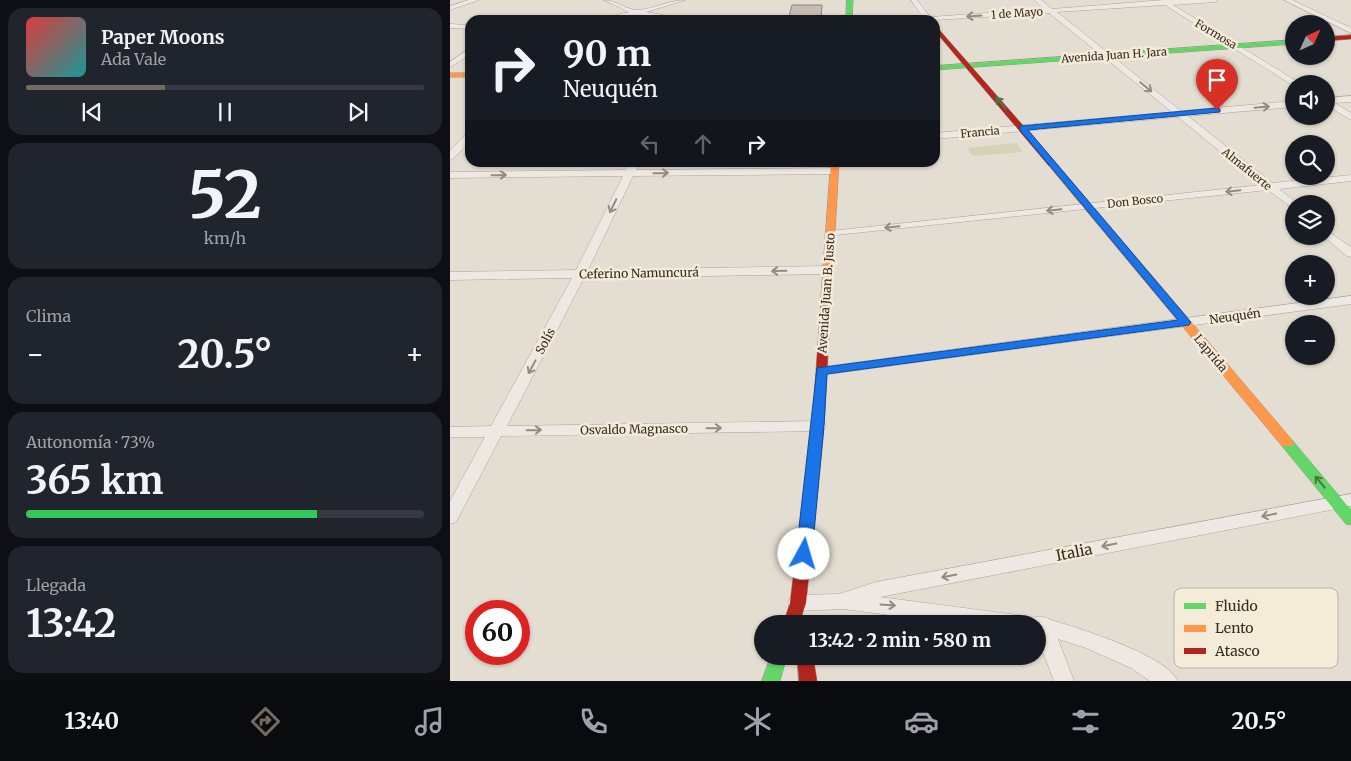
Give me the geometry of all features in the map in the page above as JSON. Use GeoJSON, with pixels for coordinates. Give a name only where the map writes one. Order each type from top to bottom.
{"type":"FeatureCollection","features":[{"type":"Feature","properties":{"kind":"main road"},"geometry":{"type":"LineString","coordinates":[[849,15],[850,0]]}},
{"type":"Feature","properties":{"kind":"main road","name":"Laprida"},"geometry":{"type":"LineString","coordinates":[[940,32],[1186,322],[1344,501],[1351,520]]}},
{"type":"Feature","properties":{"kind":"main road"},"geometry":{"type":"LineString","coordinates":[[1335,38],[1351,37]]}},
{"type":"Feature","properties":{"kind":"main road","name":"Avenida Juan H. Jara"},"geometry":{"type":"LineString","coordinates":[[940,68],[1285,43]]}},
{"type":"Feature","properties":{"kind":"main road"},"geometry":{"type":"LineString","coordinates":[[450,75],[465,75]]}},
{"type":"Feature","properties":{"kind":"main road","name":"Avenida Juan B. Justo"},"geometry":{"type":"LineString","coordinates":[[794,615],[798,603],[818,426],[834,167]]}},
{"type":"Feature","properties":{"kind":"main road","name":"Avenida Juan B. Justo"},"geometry":{"type":"LineString","coordinates":[[798,603],[800,615]]}},
{"type":"Feature","properties":{"kind":"main road"},"geometry":{"type":"LineString","coordinates":[[770,681],[776,665]]}},
{"type":"Feature","properties":{"kind":"main road"},"geometry":{"type":"LineString","coordinates":[[806,665],[808,681]]}},
{"type":"Feature","properties":{"kind":"street"},"geometry":{"type":"LineString","coordinates":[[450,8],[476,0]]}},
{"type":"Feature","properties":{"kind":"street"},"geometry":{"type":"LineString","coordinates":[[607,0],[636,13],[651,15]]}},
{"type":"Feature","properties":{"kind":"street"},"geometry":{"type":"LineString","coordinates":[[625,15],[682,0]]}},
{"type":"Feature","properties":{"kind":"street","name":"Laprida"},"geometry":{"type":"LineString","coordinates":[[914,0],[926,15]]}},
{"type":"Feature","properties":{"kind":"street","name":"Almafuerte"},"geometry":{"type":"LineString","coordinates":[[1037,0],[1285,199]]}},
{"type":"Feature","properties":{"kind":"street","name":"1 de Mayo"},"geometry":{"type":"LineString","coordinates":[[940,21],[1163,2],[1215,0]]}},
{"type":"Feature","properties":{"kind":"street"},"geometry":{"type":"LineString","coordinates":[[1287,0],[1351,31]]}},
{"type":"Feature","properties":{"kind":"street","name":"Formosa"},"geometry":{"type":"LineString","coordinates":[[1163,2],[1285,76]]}},
{"type":"Feature","properties":{"kind":"street"},"geometry":{"type":"LineString","coordinates":[[450,26],[465,27]]}},
{"type":"Feature","properties":{"kind":"street"},"geometry":{"type":"LineString","coordinates":[[450,65],[465,55]]}},
{"type":"Feature","properties":{"kind":"street"},"geometry":{"type":"LineString","coordinates":[[1335,100],[1351,99]]}},
{"type":"Feature","properties":{"kind":"street","name":"Francia"},"geometry":{"type":"LineString","coordinates":[[940,136],[1285,105]]}},
{"type":"Feature","properties":{"kind":"street"},"geometry":{"type":"LineString","coordinates":[[1335,106],[1351,116]]}},
{"type":"Feature","properties":{"kind":"street"},"geometry":{"type":"LineString","coordinates":[[450,156],[465,140]]}},
{"type":"Feature","properties":{"kind":"street"},"geometry":{"type":"LineString","coordinates":[[450,175],[632,168],[834,167]]}},
{"type":"Feature","properties":{"kind":"street","name":"Solís"},"geometry":{"type":"LineString","coordinates":[[450,517],[498,431],[580,274],[632,168]]}},
{"type":"Feature","properties":{"kind":"street","name":"Don Bosco"},"geometry":{"type":"LineString","coordinates":[[830,234],[1351,178]]}},
{"type":"Feature","properties":{"kind":"street"},"geometry":{"type":"LineString","coordinates":[[1335,240],[1351,253]]}},
{"type":"Feature","properties":{"kind":"street","name":"Ceferino Namuncurá"},"geometry":{"type":"LineString","coordinates":[[450,276],[828,270]]}},
{"type":"Feature","properties":{"kind":"street","name":"Neuquén"},"geometry":{"type":"LineString","coordinates":[[822,371],[1351,300]]}},
{"type":"Feature","properties":{"kind":"street","name":"Osvaldo Magnasco"},"geometry":{"type":"LineString","coordinates":[[450,432],[818,426]]}},
{"type":"Feature","properties":{"kind":"street","name":"Italia"},"geometry":{"type":"LineString","coordinates":[[798,603],[839,602],[876,590],[1344,501]]}},
{"type":"Feature","properties":{"kind":"street"},"geometry":{"type":"LineString","coordinates":[[839,602],[896,606],[952,615]]}},
{"type":"Feature","properties":{"kind":"street"},"geometry":{"type":"LineString","coordinates":[[1046,628],[1091,641],[1138,662],[1168,681]]}},
{"type":"Feature","properties":{"kind":"street"},"geometry":{"type":"LineString","coordinates":[[1046,646],[1064,681]]}},
{"type":"Feature","properties":{"kind":"green space"},"geometry":{"type":"Polygon","coordinates":[[[1016,143],[1023,152],[973,156],[967,148],[1016,143]]]}},
{"type":"Feature","properties":{"kind":"building"},"geometry":{"type":"Polygon","coordinates":[[[792,5],[822,5],[821,15],[789,15],[792,5]]]}},
{"type":"Feature","properties":{"kind":"traffic: fast"},"geometry":{"type":"LineString","coordinates":[[849,15],[850,0]]}},
{"type":"Feature","properties":{"kind":"traffic: fast"},"geometry":{"type":"LineString","coordinates":[[940,68],[1285,43]]}},
{"type":"Feature","properties":{"kind":"traffic: fast"},"geometry":{"type":"LineString","coordinates":[[1287,443],[1351,520]]}},
{"type":"Feature","properties":{"kind":"traffic: fast"},"geometry":{"type":"LineString","coordinates":[[771,681],[776,665]]}},
{"type":"Feature","properties":{"kind":"traffic: slow"},"geometry":{"type":"LineString","coordinates":[[450,75],[465,75]]}},
{"type":"Feature","properties":{"kind":"traffic: slow"},"geometry":{"type":"LineString","coordinates":[[1052,164],[1287,443]]}},
{"type":"Feature","properties":{"kind":"traffic: slow"},"geometry":{"type":"LineString","coordinates":[[826,301],[835,167]]}},
{"type":"Feature","properties":{"kind":"traffic: jam"},"geometry":{"type":"LineString","coordinates":[[940,33],[1052,164]]}},
{"type":"Feature","properties":{"kind":"traffic: jam"},"geometry":{"type":"LineString","coordinates":[[1335,38],[1351,37]]}},
{"type":"Feature","properties":{"kind":"traffic: jam"},"geometry":{"type":"LineString","coordinates":[[794,615],[798,603],[818,426],[826,301]]}},
{"type":"Feature","properties":{"kind":"traffic: jam"},"geometry":{"type":"LineString","coordinates":[[806,665],[808,681]]}},
{"type":"Feature","properties":{"kind":"route"},"geometry":{"type":"LineString","coordinates":[[804,554],[822,371],[1186,322],[1022,128],[1217,110]]}}]}
